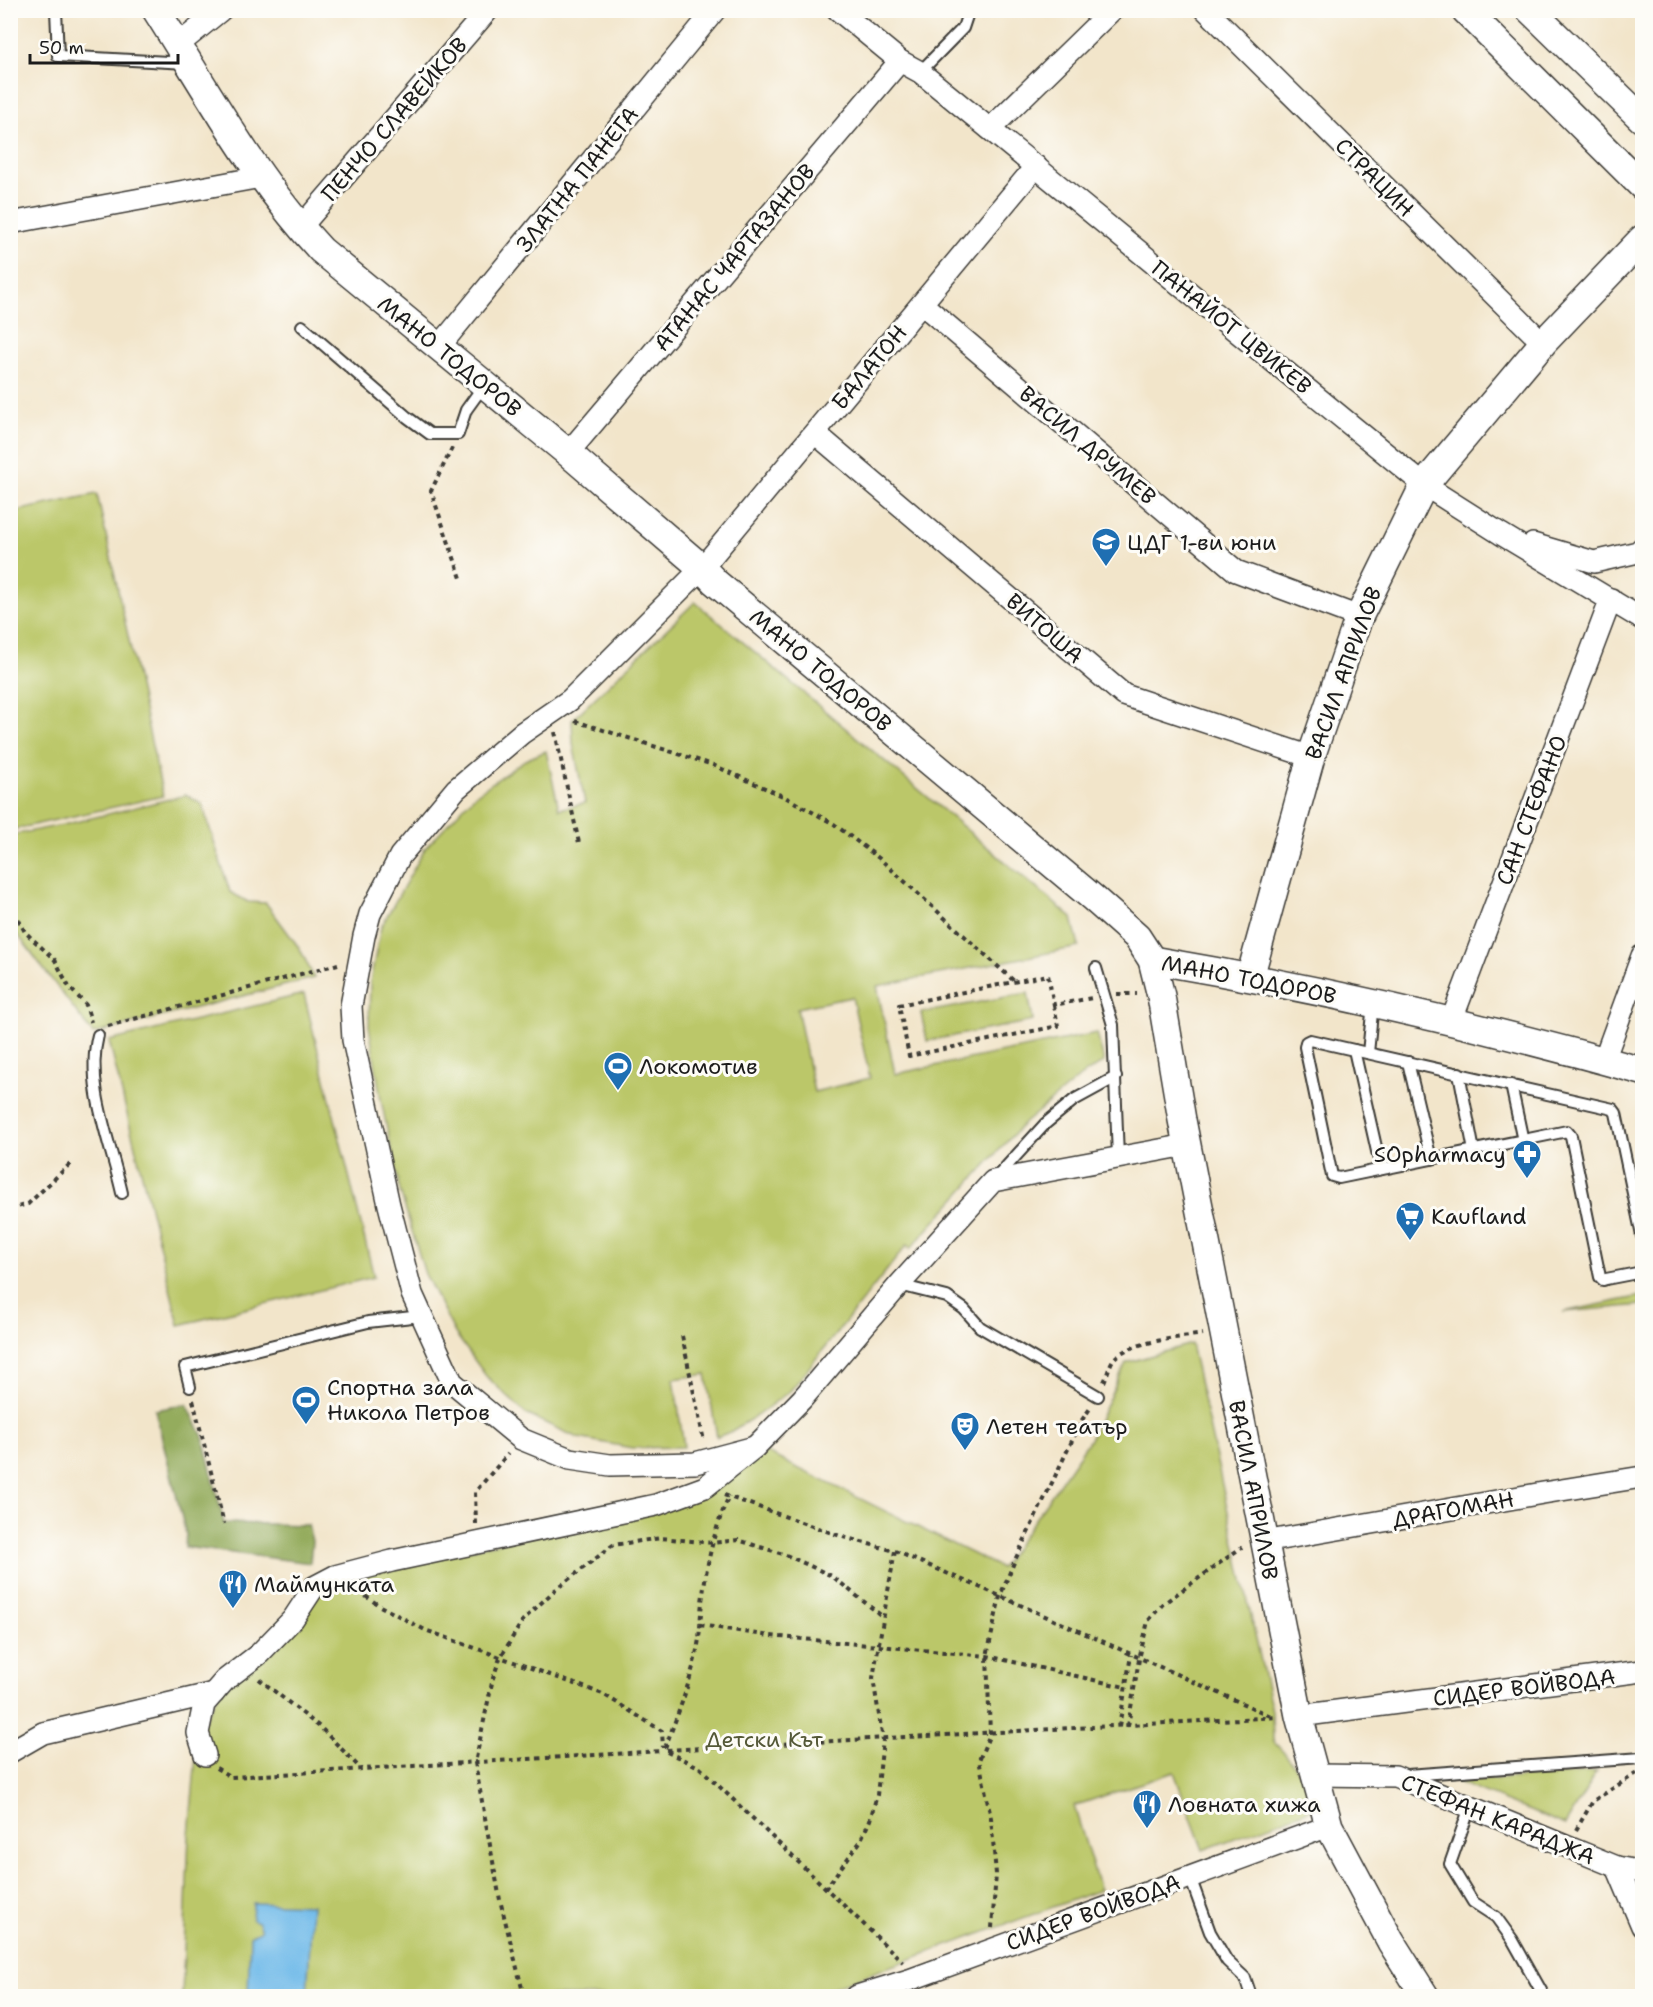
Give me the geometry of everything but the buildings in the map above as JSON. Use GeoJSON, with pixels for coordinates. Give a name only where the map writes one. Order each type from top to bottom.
{"type":"FeatureCollection","features":[{"type":"Feature","properties":{"kind":"street","name":"МАНО ТОДОРОВ"},"geometry":{"type":"LineString","coordinates":[[156,10],[261,177],[300,228],[321,250],[568,453],[702,568],[724,590],[1093,898],[1137,937],[1152,960],[1250,977],[1373,1003],[1642,1071]]}},
{"type":"Feature","properties":{"kind":"street"},"geometry":{"type":"LineString","coordinates":[[184,54],[221,10]]}},
{"type":"Feature","properties":{"kind":"street","name":"ПЕНЧО СЛАВЕЙКОВ"},"geometry":{"type":"LineString","coordinates":[[300,228],[488,10]]}},
{"type":"Feature","properties":{"kind":"street","name":"ЗЛАТНА ПАНЕГА"},"geometry":{"type":"LineString","coordinates":[[439,347],[715,10]]}},
{"type":"Feature","properties":{"kind":"street","name":"ПАНАЙОТ ЦВИКЕВ"},"geometry":{"type":"LineString","coordinates":[[838,10],[900,61],[920,72],[1036,166],[1424,485],[1642,619]]}},
{"type":"Feature","properties":{"kind":"street"},"geometry":{"type":"LineString","coordinates":[[990,129],[1112,10]]}},
{"type":"Feature","properties":{"kind":"street","name":"СТРАЦИН"},"geometry":{"type":"LineString","coordinates":[[1206,10],[1543,342]]}},
{"type":"Feature","properties":{"kind":"street"},"geometry":{"type":"LineString","coordinates":[[1465,10],[1642,186]]}},
{"type":"Feature","properties":{"kind":"street"},"geometry":{"type":"LineString","coordinates":[[1530,10],[1642,119]]}},
{"type":"Feature","properties":{"kind":"street","name":"АТАНАС ЧАРТАЗАНОВ"},"geometry":{"type":"LineString","coordinates":[[568,453],[900,61]]}},
{"type":"Feature","properties":{"kind":"street","name":"БАЛАТОН"},"geometry":{"type":"LineString","coordinates":[[755,1447],[707,1461],[610,1466],[570,1459],[521,1439],[452,1382],[412,1294],[389,1205],[353,1041],[351,1006],[359,959],[370,914],[389,875],[409,844],[456,789],[522,733],[570,700],[702,568],[1036,166]]}},
{"type":"Feature","properties":{"kind":"street"},"geometry":{"type":"LineString","coordinates":[[10,223],[261,177]]}},
{"type":"Feature","properties":{"kind":"street","name":"ВАСИЛ АПРИЛОВ"},"geometry":{"type":"LineString","coordinates":[[1250,977],[1311,758],[1359,617],[1424,485],[1543,342],[1642,239]]}},
{"type":"Feature","properties":{"kind":"street","name":"ВАСИЛ ДРУМЕВ"},"geometry":{"type":"LineString","coordinates":[[922,304],[1236,571],[1359,617]]}},
{"type":"Feature","properties":{"kind":"street","name":"ВИТОША"},"geometry":{"type":"LineString","coordinates":[[815,433],[1124,695],[1311,758]]}},
{"type":"Feature","properties":{"kind":"street"},"geometry":{"type":"LineString","coordinates":[[1501,534],[1594,562],[1638,552],[1642,548]]}},
{"type":"Feature","properties":{"kind":"street","name":"САН СТЕФАНО"},"geometry":{"type":"LineString","coordinates":[[1451,1022],[1611,599]]}},
{"type":"Feature","properties":{"kind":"street"},"geometry":{"type":"LineString","coordinates":[[1605,1060],[1642,956]]}},
{"type":"Feature","properties":{"kind":"street","name":"ВАСИЛ АПРИЛОВ"},"geometry":{"type":"LineString","coordinates":[[1152,960],[1161,996],[1187,1145],[1263,1537],[1286,1717],[1315,1774],[1329,1826],[1391,1942],[1425,1996]]}},
{"type":"Feature","properties":{"kind":"street"},"geometry":{"type":"LineString","coordinates":[[205,1755],[198,1733],[204,1704],[225,1680],[259,1654],[293,1619],[314,1587],[335,1576],[393,1561],[656,1505],[705,1487],[755,1447],[802,1399],[993,1181],[1187,1145]]}},
{"type":"Feature","properties":{"kind":"street","name":"ДРАГОМАН"},"geometry":{"type":"LineString","coordinates":[[1263,1537],[1642,1477]]}},
{"type":"Feature","properties":{"kind":"street","name":"СИДЕР ВОЙВОДА"},"geometry":{"type":"LineString","coordinates":[[1286,1717],[1642,1671]]}},
{"type":"Feature","properties":{"kind":"street"},"geometry":{"type":"LineString","coordinates":[[10,1752],[43,1733],[214,1693]]}},
{"type":"Feature","properties":{"kind":"street","name":"СТЕФАН КАРАДЖА"},"geometry":{"type":"LineString","coordinates":[[1315,1774],[1395,1776],[1617,1867],[1642,1872]]}},
{"type":"Feature","properties":{"kind":"street","name":"СИДЕР ВОЙВОДА"},"geometry":{"type":"LineString","coordinates":[[857,1996],[912,1988],[991,1950],[1329,1826]]}},
{"type":"Feature","properties":{"kind":"street"},"geometry":{"type":"LineString","coordinates":[[1617,1867],[1642,1926]]}},
{"type":"Feature","properties":{"kind":"lane"},"geometry":{"type":"LineString","coordinates":[[56,10],[58,56],[184,54]]}},
{"type":"Feature","properties":{"kind":"lane"},"geometry":{"type":"LineString","coordinates":[[920,72],[963,28],[969,10]]}},
{"type":"Feature","properties":{"kind":"lane"},"geometry":{"type":"LineString","coordinates":[[302,326],[407,417],[430,434],[458,434],[466,410],[484,384]]}},
{"type":"Feature","properties":{"kind":"lane"},"geometry":{"type":"LineString","coordinates":[[1096,968],[1113,1025],[1118,1158]]}},
{"type":"Feature","properties":{"kind":"lane"},"geometry":{"type":"LineString","coordinates":[[1368,1053],[1373,1003]]}},
{"type":"Feature","properties":{"kind":"lane"},"geometry":{"type":"LineString","coordinates":[[98,1035],[94,1053],[95,1091],[122,1193]]}},
{"type":"Feature","properties":{"kind":"lane"},"geometry":{"type":"LineString","coordinates":[[1642,1236],[1616,1113],[1613,1109],[1310,1040],[1306,1042],[1305,1047],[1332,1176],[1339,1178],[1567,1131],[1570,1133],[1600,1277],[1606,1280],[1642,1272]]}},
{"type":"Feature","properties":{"kind":"lane"},"geometry":{"type":"LineString","coordinates":[[1354,1050],[1381,1169]]}},
{"type":"Feature","properties":{"kind":"lane"},"geometry":{"type":"LineString","coordinates":[[1407,1062],[1431,1159]]}},
{"type":"Feature","properties":{"kind":"lane"},"geometry":{"type":"LineString","coordinates":[[1459,1073],[1474,1150]]}},
{"type":"Feature","properties":{"kind":"lane"},"geometry":{"type":"LineString","coordinates":[[993,1181],[1045,1124],[1074,1100],[1116,1077]]}},
{"type":"Feature","properties":{"kind":"lane"},"geometry":{"type":"LineString","coordinates":[[1511,1085],[1523,1141]]}},
{"type":"Feature","properties":{"kind":"lane"},"geometry":{"type":"LineString","coordinates":[[899,1286],[947,1297],[964,1309],[981,1327],[1098,1396]]}},
{"type":"Feature","properties":{"kind":"lane"},"geometry":{"type":"LineString","coordinates":[[190,1387],[186,1367],[368,1322],[421,1316]]}},
{"type":"Feature","properties":{"kind":"lane"},"geometry":{"type":"LineString","coordinates":[[1395,1776],[1642,1758]]}},
{"type":"Feature","properties":{"kind":"lane"},"geometry":{"type":"LineString","coordinates":[[1470,1807],[1450,1864],[1473,1902],[1496,1917],[1512,1939],[1544,1996]]}},
{"type":"Feature","properties":{"kind":"lane"},"geometry":{"type":"LineString","coordinates":[[1190,1876],[1210,1932],[1227,1960],[1245,1978],[1251,1996]]}},
{"type":"Feature","properties":{"kind":"path"},"geometry":{"type":"LineString","coordinates":[[458,434],[431,491],[462,581]]}},
{"type":"Feature","properties":{"kind":"path"},"geometry":{"type":"LineString","coordinates":[[579,843],[551,714],[713,765],[785,797],[834,824],[880,859],[1015,982]]}},
{"type":"Feature","properties":{"kind":"path"},"geometry":{"type":"LineString","coordinates":[[10,903],[25,933],[55,960],[69,987],[86,1005],[90,1021],[98,1035],[107,1026],[359,959]]}},
{"type":"Feature","properties":{"kind":"path"},"geometry":{"type":"LineString","coordinates":[[1048,975],[1054,1005],[1058,1026],[909,1056],[899,1005],[1048,975]]}},
{"type":"Feature","properties":{"kind":"path"},"geometry":{"type":"LineString","coordinates":[[1054,1005],[1126,993],[1161,996]]}},
{"type":"Feature","properties":{"kind":"path"},"geometry":{"type":"LineString","coordinates":[[10,1209],[28,1204],[70,1164]]}},
{"type":"Feature","properties":{"kind":"path"},"geometry":{"type":"LineString","coordinates":[[991,1950],[996,1874],[991,1818],[979,1760],[990,1734],[987,1656],[1000,1596],[1077,1431],[1098,1396],[1113,1360],[1131,1348],[1154,1341],[1222,1330]]}},
{"type":"Feature","properties":{"kind":"path"},"geometry":{"type":"LineString","coordinates":[[682,1336],[707,1461]]}},
{"type":"Feature","properties":{"kind":"path"},"geometry":{"type":"LineString","coordinates":[[190,1387],[224,1524]]}},
{"type":"Feature","properties":{"kind":"path"},"geometry":{"type":"LineString","coordinates":[[476,1524],[475,1492],[521,1439]]}},
{"type":"Feature","properties":{"kind":"path"},"geometry":{"type":"LineString","coordinates":[[705,1487],[843,1537],[895,1551],[1139,1659],[1286,1717]]}},
{"type":"Feature","properties":{"kind":"path"},"geometry":{"type":"LineString","coordinates":[[665,1750],[697,1650],[703,1593],[712,1543],[721,1512],[729,1496]]}},
{"type":"Feature","properties":{"kind":"path"},"geometry":{"type":"LineString","coordinates":[[1128,1726],[1148,1621],[1163,1604],[1263,1537]]}},
{"type":"Feature","properties":{"kind":"path"},"geometry":{"type":"LineString","coordinates":[[524,1996],[500,1900],[475,1763],[493,1678],[500,1658],[523,1620],[555,1590],[613,1545],[661,1538],[712,1543],[738,1540],[786,1555],[832,1576],[883,1617]]}},
{"type":"Feature","properties":{"kind":"path"},"geometry":{"type":"LineString","coordinates":[[825,1889],[860,1842],[877,1796],[884,1740],[873,1677],[895,1551]]}},
{"type":"Feature","properties":{"kind":"path"},"geometry":{"type":"LineString","coordinates":[[335,1576],[380,1606],[425,1630],[603,1694],[662,1731],[665,1750]]}},
{"type":"Feature","properties":{"kind":"path"},"geometry":{"type":"LineString","coordinates":[[700,1625],[770,1636],[987,1656],[1125,1688]]}},
{"type":"Feature","properties":{"kind":"path"},"geometry":{"type":"LineString","coordinates":[[1119,1727],[1131,1655]]}},
{"type":"Feature","properties":{"kind":"path"},"geometry":{"type":"LineString","coordinates":[[243,1666],[321,1728],[362,1770]]}},
{"type":"Feature","properties":{"kind":"path"},"geometry":{"type":"LineString","coordinates":[[205,1755],[213,1767],[231,1777],[665,1750],[1286,1717]]}},
{"type":"Feature","properties":{"kind":"path"},"geometry":{"type":"LineString","coordinates":[[665,1750],[699,1767],[825,1889],[903,1960],[912,1988]]}},
{"type":"Feature","properties":{"kind":"path"},"geometry":{"type":"LineString","coordinates":[[1566,1846],[1593,1801],[1642,1770]]}},
{"type":"Feature","properties":{"kind":"green space"},"geometry":{"type":"Polygon","coordinates":[[[97,494],[163,796],[11,830],[11,512],[97,494]]]}},
{"type":"Feature","properties":{"kind":"green space"},"geometry":{"type":"Polygon","coordinates":[[[695,602],[1072,918],[1079,947],[877,986],[895,1074],[1097,1033],[1104,1062],[1081,1076],[1021,1126],[910,1249],[907,1245],[791,1390],[758,1415],[717,1437],[706,1374],[674,1379],[684,1447],[632,1448],[578,1438],[526,1414],[486,1376],[455,1333],[425,1274],[400,1191],[381,1100],[369,1026],[370,982],[381,927],[426,847],[475,795],[525,760],[546,751],[559,809],[585,803],[573,744],[572,720],[695,602]],[[852,997],[797,1008],[814,1092],[870,1078],[852,997]]]}},
{"type":"Feature","properties":{"kind":"green space"},"geometry":{"type":"Polygon","coordinates":[[[186,795],[202,804],[230,892],[248,902],[266,903],[300,949],[314,978],[93,1034],[18,935],[11,932],[11,835],[63,825],[186,795]]]}},
{"type":"Feature","properties":{"kind":"green space"},"geometry":{"type":"Polygon","coordinates":[[[1028,993],[1033,1021],[927,1041],[921,1013],[1028,993]]]}},
{"type":"Feature","properties":{"kind":"green space"},"geometry":{"type":"Polygon","coordinates":[[[304,994],[374,1277],[179,1325],[109,1041],[304,994]]]}},
{"type":"Feature","properties":{"kind":"green space"},"geometry":{"type":"Polygon","coordinates":[[[1642,1296],[1642,1305],[1563,1312],[1642,1296]]]}},
{"type":"Feature","properties":{"kind":"green space","name":"Детски Кът"},"geometry":{"type":"Polygon","coordinates":[[[1191,1344],[1272,1711],[1273,1741],[1323,1805],[1203,1850],[1174,1772],[1074,1806],[1100,1890],[809,1996],[182,1996],[189,1835],[198,1733],[225,1680],[314,1587],[656,1505],[755,1447],[1001,1568],[1089,1441],[1126,1363],[1191,1344]]]}},
{"type":"Feature","properties":{"kind":"green space"},"geometry":{"type":"Polygon","coordinates":[[[187,1404],[203,1437],[224,1523],[308,1525],[312,1541],[310,1563],[185,1547],[186,1534],[155,1410],[187,1404]]]}},
{"type":"Feature","properties":{"kind":"green space"},"geometry":{"type":"Polygon","coordinates":[[[1597,1772],[1565,1825],[1457,1782],[1597,1772]]]}},
{"type":"Feature","properties":{"kind":"water"},"geometry":{"type":"Polygon","coordinates":[[[253,1903],[312,1905],[307,1996],[248,1996],[250,1936],[261,1930],[258,1922],[252,1920],[253,1903]]]}},
{"type":"Feature","properties":{"kind":"place","name":"ЦДГ 1-ви юни"},"geometry":{"type":"Point","coordinates":[1106,568]}},
{"type":"Feature","properties":{"kind":"place","name":"Локомотив"},"geometry":{"type":"Point","coordinates":[618,1092]}},
{"type":"Feature","properties":{"kind":"place","name":"SOpharmacy"},"geometry":{"type":"Point","coordinates":[1527,1180]}},
{"type":"Feature","properties":{"kind":"place","name":"Kaufland"},"geometry":{"type":"Point","coordinates":[1410,1242]}},
{"type":"Feature","properties":{"kind":"place","name":"Спортна зала Никола Петров"},"geometry":{"type":"Point","coordinates":[306,1426]}},
{"type":"Feature","properties":{"kind":"place","name":"Летен театър"},"geometry":{"type":"Point","coordinates":[965,1452]}},
{"type":"Feature","properties":{"kind":"place","name":"Маймунката"},"geometry":{"type":"Point","coordinates":[233,1610]}},
{"type":"Feature","properties":{"kind":"place","name":"Ловната хижа"},"geometry":{"type":"Point","coordinates":[1147,1830]}}]}
